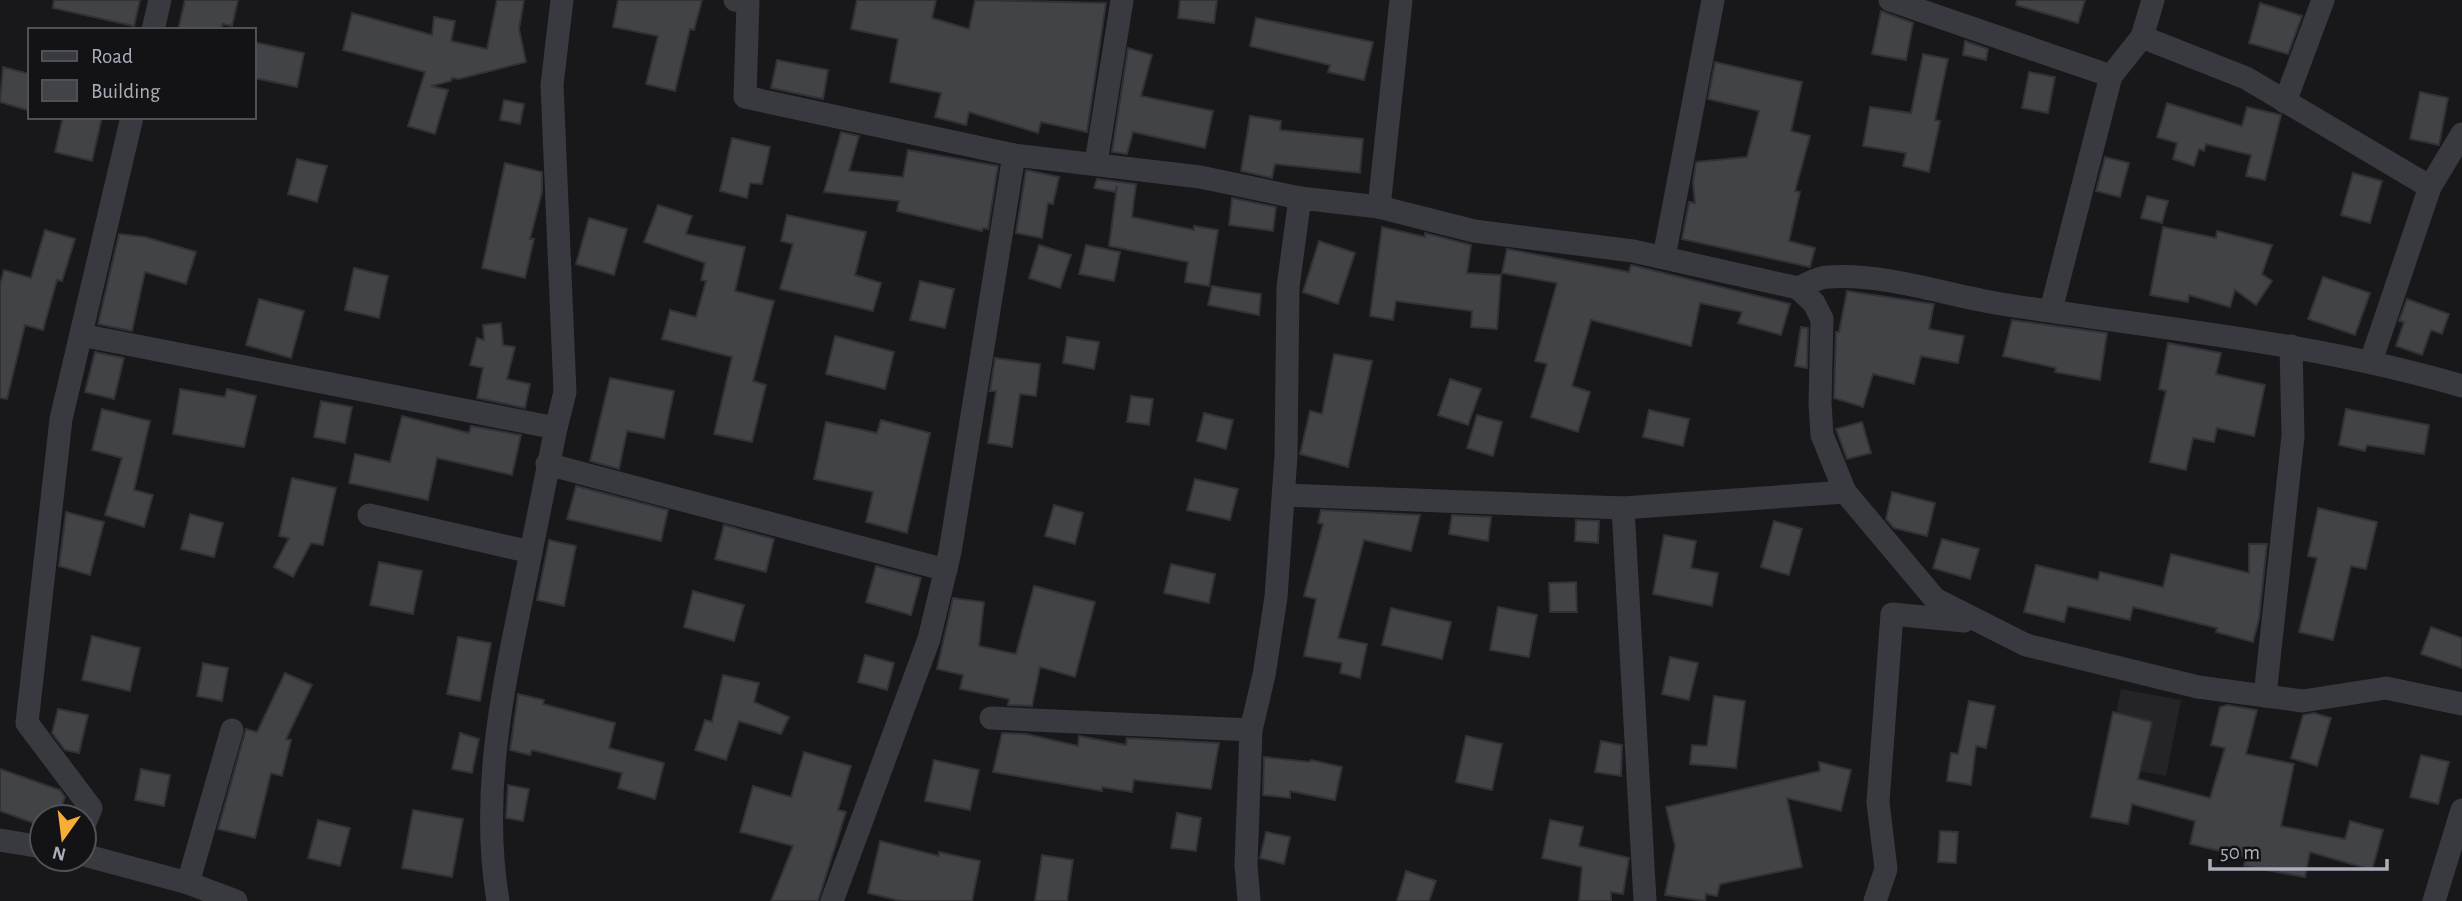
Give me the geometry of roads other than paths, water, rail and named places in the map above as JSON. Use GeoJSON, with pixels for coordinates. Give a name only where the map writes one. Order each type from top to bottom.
{"type":"FeatureCollection","features":[{"type":"Feature","properties":{"kind":"street"},"geometry":{"type":"LineString","coordinates":[[153,28],[160,0]]}},
{"type":"Feature","properties":{"kind":"street"},"geometry":{"type":"LineString","coordinates":[[498,901],[492,864],[490,795],[496,728],[547,464],[565,392],[552,85],[562,0]]}},
{"type":"Feature","properties":{"kind":"street"},"geometry":{"type":"LineString","coordinates":[[735,0],[748,3],[745,97],[1014,155],[1200,177],[1300,198],[1379,207],[1474,231],[1664,257],[1798,288],[1814,303],[1822,319],[1819,403],[1822,435],[1845,492],[1935,599],[2026,645],[2198,687],[2304,701],[2386,688],[2460,707]]}},
{"type":"Feature","properties":{"kind":"street"},"geometry":{"type":"LineString","coordinates":[[1096,163],[1122,0]]}},
{"type":"Feature","properties":{"kind":"street"},"geometry":{"type":"LineString","coordinates":[[1379,207],[1401,0]]}},
{"type":"Feature","properties":{"kind":"street"},"geometry":{"type":"LineString","coordinates":[[1664,257],[1713,0]]}},
{"type":"Feature","properties":{"kind":"street"},"geometry":{"type":"LineString","coordinates":[[2051,310],[2111,76],[2142,37],[2153,0]]}},
{"type":"Feature","properties":{"kind":"street"},"geometry":{"type":"LineString","coordinates":[[2285,102],[2323,0]]}},
{"type":"Feature","properties":{"kind":"street"},"geometry":{"type":"LineString","coordinates":[[1898,1],[2111,76]]}},
{"type":"Feature","properties":{"kind":"street"},"geometry":{"type":"LineString","coordinates":[[2142,37],[2246,78],[2430,187]]}},
{"type":"Feature","properties":{"kind":"street"},"geometry":{"type":"LineString","coordinates":[[87,803],[27,723],[61,419],[132,119]]}},
{"type":"Feature","properties":{"kind":"street"},"geometry":{"type":"LineString","coordinates":[[2371,361],[2430,187],[2462,134]]}},
{"type":"Feature","properties":{"kind":"street"},"geometry":{"type":"LineString","coordinates":[[832,901],[929,639],[946,570],[1014,155]]}},
{"type":"Feature","properties":{"kind":"street"},"geometry":{"type":"LineString","coordinates":[[1249,901],[1246,865],[1251,730],[1264,675],[1276,597],[1284,495],[1288,287],[1300,198]]}},
{"type":"Feature","properties":{"kind":"street"},"geometry":{"type":"LineString","coordinates":[[1798,288],[1826,276],[1885,281],[1951,295],[2291,346],[2371,361],[2462,386]]}},
{"type":"Feature","properties":{"kind":"street"},"geometry":{"type":"LineString","coordinates":[[80,335],[556,428]]}},
{"type":"Feature","properties":{"kind":"street"},"geometry":{"type":"LineString","coordinates":[[2265,696],[2293,436],[2291,346]]}},
{"type":"Feature","properties":{"kind":"street"},"geometry":{"type":"LineString","coordinates":[[547,464],[946,570]]}},
{"type":"Feature","properties":{"kind":"street"},"geometry":{"type":"LineString","coordinates":[[1284,495],[1623,508],[1845,492]]}},
{"type":"Feature","properties":{"kind":"street"},"geometry":{"type":"LineString","coordinates":[[1623,508],[1645,901]]}},
{"type":"Feature","properties":{"kind":"street"},"geometry":{"type":"LineString","coordinates":[[369,515],[531,552]]}},
{"type":"Feature","properties":{"kind":"street"},"geometry":{"type":"LineString","coordinates":[[1875,901],[1886,869],[1878,802],[1892,614],[1935,616],[1988,625]]}},
{"type":"Feature","properties":{"kind":"street"},"geometry":{"type":"LineString","coordinates":[[991,719],[1251,730]]}},
{"type":"Feature","properties":{"kind":"street"},"geometry":{"type":"LineString","coordinates":[[188,883],[232,730]]}},
{"type":"Feature","properties":{"kind":"street"},"geometry":{"type":"LineString","coordinates":[[2434,901],[2462,810]]}},
{"type":"Feature","properties":{"kind":"street"},"geometry":{"type":"LineString","coordinates":[[0,840],[28,845]]}},
{"type":"Feature","properties":{"kind":"street"},"geometry":{"type":"LineString","coordinates":[[98,859],[188,883],[236,901]]}}]}
